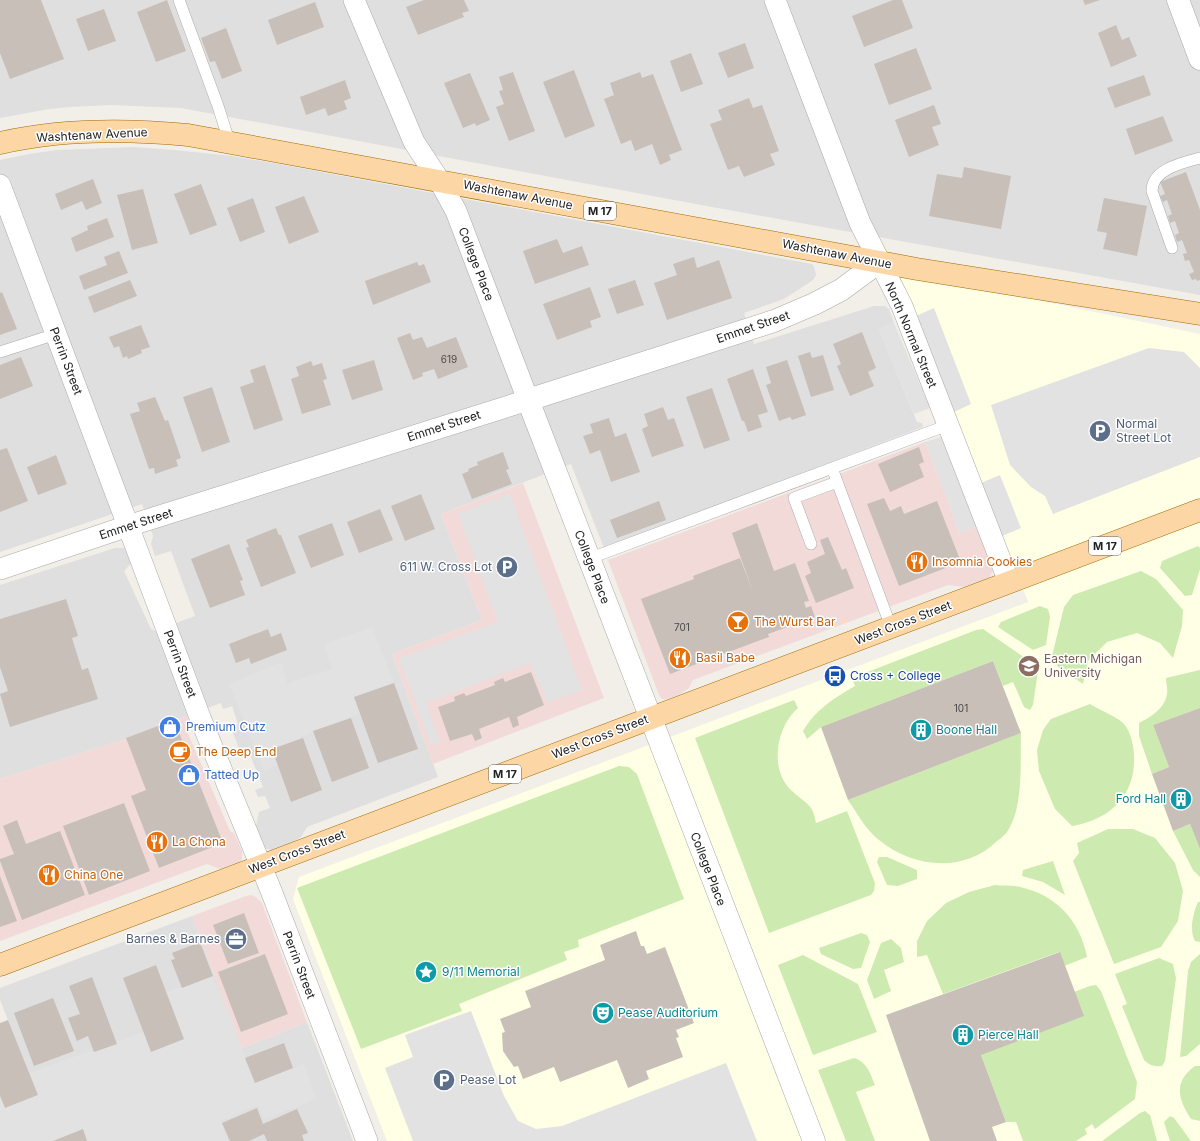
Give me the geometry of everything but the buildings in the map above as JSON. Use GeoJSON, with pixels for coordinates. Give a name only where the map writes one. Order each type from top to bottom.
{"type":"FeatureCollection","features":[{"type":"Feature","properties":{"kind":"main road","name":"Washtenaw Avenue"},"geometry":{"type":"LineString","coordinates":[[0,143],[70,134],[136,131],[188,135],[229,141],[879,262],[1200,314]]}},
{"type":"Feature","properties":{"kind":"main road","name":"West Cross Street"},"geometry":{"type":"LineString","coordinates":[[0,966],[1200,510]]}},
{"type":"Feature","properties":{"kind":"street","name":"College Place"},"geometry":{"type":"LineString","coordinates":[[354,0],[414,142],[439,180],[456,211],[588,559],[814,1141]]}},
{"type":"Feature","properties":{"kind":"street","name":"North Normal Street"},"geometry":{"type":"LineString","coordinates":[[775,0],[860,223],[902,306],[1009,582]]}},
{"type":"Feature","properties":{"kind":"street"},"geometry":{"type":"LineString","coordinates":[[1178,0],[1200,59]]}},
{"type":"Feature","properties":{"kind":"street","name":"Perrin Street"},"geometry":{"type":"LineString","coordinates":[[0,185],[201,720],[260,866],[367,1141]]}},
{"type":"Feature","properties":{"kind":"street","name":"Emmet Street"},"geometry":{"type":"LineString","coordinates":[[0,569],[128,526],[774,321],[814,304],[841,290],[879,262]]}},
{"type":"Feature","properties":{"kind":"lane"},"geometry":{"type":"LineString","coordinates":[[179,0],[218,106],[229,141]]}},
{"type":"Feature","properties":{"kind":"lane"},"geometry":{"type":"LineString","coordinates":[[1172,248],[1152,191],[1152,183],[1158,175],[1167,169],[1200,158]]}},
{"type":"Feature","properties":{"kind":"lane"},"geometry":{"type":"LineString","coordinates":[[0,352],[56,334]]}},
{"type":"Feature","properties":{"kind":"lane"},"geometry":{"type":"LineString","coordinates":[[588,559],[948,425]]}},
{"type":"Feature","properties":{"kind":"lane"},"geometry":{"type":"LineString","coordinates":[[832,468],[891,627]]}},
{"type":"Feature","properties":{"kind":"lane"},"geometry":{"type":"LineString","coordinates":[[811,544],[794,498],[837,482]]}},
{"type":"Feature","properties":{"kind":"shaded area"},"geometry":{"type":"Polygon","coordinates":[[[0,0],[1200,0],[1200,295],[712,207],[181,108],[112,105],[70,107],[49,109],[0,118],[0,0]]]}},
{"type":"Feature","properties":{"kind":"shaded area"},"geometry":{"type":"Polygon","coordinates":[[[134,147],[232,156],[812,264],[816,275],[813,280],[784,299],[744,313],[754,344],[874,306],[885,306],[889,309],[894,323],[879,329],[917,422],[922,423],[923,427],[604,548],[571,464],[441,514],[482,620],[392,654],[438,777],[307,827],[301,837],[292,843],[271,850],[265,848],[256,826],[259,812],[270,808],[265,796],[258,797],[255,790],[263,787],[248,750],[241,753],[231,728],[238,724],[232,706],[223,709],[221,703],[119,741],[0,779],[0,585],[115,548],[126,548],[133,561],[124,571],[151,629],[155,631],[195,616],[171,551],[155,556],[151,544],[153,536],[142,504],[0,552],[0,160],[57,150],[134,147]]]}},
{"type":"Feature","properties":{"kind":"shaded area","name":"Eastern Michigan University"},"geometry":{"type":"Polygon","coordinates":[[[898,271],[1200,334],[1200,1141],[387,1141],[293,899],[299,877],[1028,602],[898,271]]]}},
{"type":"Feature","properties":{"kind":"shaded area"},"geometry":{"type":"Polygon","coordinates":[[[934,308],[971,404],[954,412],[916,316],[934,308]]]}},
{"type":"Feature","properties":{"kind":"shaded area"},"geometry":{"type":"Polygon","coordinates":[[[894,323],[930,408],[914,414],[879,329],[894,323]]]}},
{"type":"Feature","properties":{"kind":"shaded area","name":"Normal Street Lot"},"geometry":{"type":"Polygon","coordinates":[[[1149,348],[1184,352],[1200,368],[1200,457],[1053,514],[1045,496],[1031,487],[1010,465],[991,405],[1149,348]]]}},
{"type":"Feature","properties":{"kind":"shaded area"},"geometry":{"type":"Polygon","coordinates":[[[944,436],[978,526],[960,533],[925,442],[944,436]]]}},
{"type":"Feature","properties":{"kind":"shaded area"},"geometry":{"type":"Polygon","coordinates":[[[925,442],[960,533],[978,526],[993,570],[989,578],[965,587],[948,585],[693,680],[689,688],[679,695],[662,699],[659,695],[608,560],[925,442]]]}},
{"type":"Feature","properties":{"kind":"shaded area"},"geometry":{"type":"Polygon","coordinates":[[[1000,475],[1021,528],[1002,536],[981,483],[1000,475]]]}},
{"type":"Feature","properties":{"kind":"shaded area"},"geometry":{"type":"Polygon","coordinates":[[[523,483],[604,698],[433,764],[392,654],[482,620],[441,514],[523,483]]]}},
{"type":"Feature","properties":{"kind":"shaded area","name":"611 W. Cross Lot"},"geometry":{"type":"Polygon","coordinates":[[[510,494],[582,690],[548,702],[530,663],[426,703],[440,742],[431,745],[399,658],[498,622],[458,513],[510,494]]]}},
{"type":"Feature","properties":{"kind":"shaded area"},"geometry":{"type":"Polygon","coordinates":[[[372,627],[394,683],[354,697],[360,713],[272,749],[278,765],[264,771],[229,684],[281,662],[287,683],[332,669],[324,644],[372,627]]]}},
{"type":"Feature","properties":{"kind":"shaded area"},"geometry":{"type":"Polygon","coordinates":[[[189,715],[190,717],[186,729],[230,831],[234,833],[242,851],[242,859],[240,862],[220,869],[207,864],[0,941],[0,779],[119,741],[189,715]]]}},
{"type":"Feature","properties":{"kind":"shaded area"},"geometry":{"type":"Polygon","coordinates":[[[251,895],[256,897],[262,903],[307,1022],[242,1048],[192,916],[251,895]]]}},
{"type":"Feature","properties":{"kind":"shaded area"},"geometry":{"type":"Polygon","coordinates":[[[192,916],[242,1048],[307,1022],[353,1141],[0,1141],[48,1120],[0,1000],[0,988],[192,916]]]}},
{"type":"Feature","properties":{"kind":"shaded area"},"geometry":{"type":"Polygon","coordinates":[[[213,976],[255,1082],[304,1064],[317,1099],[264,1119],[258,1105],[221,1121],[228,1141],[88,1141],[83,1130],[53,1141],[0,1141],[0,1096],[5,1108],[38,1095],[29,1073],[144,1032],[151,1052],[184,1039],[166,992],[213,976]]]}},
{"type":"Feature","properties":{"kind":"shaded area","name":"Pease Lot"},"geometry":{"type":"Polygon","coordinates":[[[471,1011],[504,1096],[518,1121],[536,1129],[562,1126],[726,1063],[757,1141],[413,1141],[385,1068],[413,1057],[405,1035],[471,1011]]]}},
{"type":"Feature","properties":{"kind":"green space"},"geometry":{"type":"Polygon","coordinates":[[[1198,546],[1200,548],[1200,569],[1192,595],[1185,596],[1160,568],[1162,561],[1198,546]]]}},
{"type":"Feature","properties":{"kind":"green space"},"geometry":{"type":"Polygon","coordinates":[[[1141,571],[1156,579],[1183,610],[1182,626],[1173,658],[1160,643],[1137,633],[1107,642],[1088,661],[1083,684],[1058,667],[1052,656],[1064,607],[1073,595],[1141,571]]]}},
{"type":"Feature","properties":{"kind":"green space"},"geometry":{"type":"Polygon","coordinates":[[[1040,606],[1048,609],[1050,617],[1046,645],[1033,650],[998,627],[1001,622],[1040,606]]]}},
{"type":"Feature","properties":{"kind":"green space"},"geometry":{"type":"Polygon","coordinates":[[[983,629],[1034,664],[1038,671],[1033,705],[1030,710],[1024,707],[1013,682],[1003,686],[993,661],[821,727],[807,739],[803,731],[813,717],[826,705],[855,686],[852,678],[976,630],[983,629]]]}},
{"type":"Feature","properties":{"kind":"green space"},"geometry":{"type":"Polygon","coordinates":[[[1200,670],[1200,708],[1153,725],[1169,767],[1152,774],[1139,736],[1139,723],[1153,715],[1166,699],[1166,678],[1200,670]]]}},
{"type":"Feature","properties":{"kind":"green space"},"geometry":{"type":"Polygon","coordinates":[[[794,700],[798,708],[785,725],[778,746],[779,768],[782,778],[788,787],[811,808],[814,813],[816,823],[847,811],[875,883],[874,891],[871,895],[769,933],[695,738],[794,700]]]}},
{"type":"Feature","properties":{"kind":"green space"},"geometry":{"type":"Polygon","coordinates":[[[1090,704],[1118,719],[1126,727],[1132,740],[1134,756],[1133,770],[1130,783],[1125,794],[1118,803],[1098,818],[1086,823],[1072,826],[1055,809],[1039,771],[1037,750],[1043,730],[1051,719],[1090,704]]]}},
{"type":"Feature","properties":{"kind":"green space"},"geometry":{"type":"Polygon","coordinates":[[[1021,733],[1019,797],[1012,822],[1007,832],[1002,837],[983,852],[969,859],[938,863],[923,861],[892,849],[874,836],[848,800],[1021,733]]]}},
{"type":"Feature","properties":{"kind":"green space"},"geometry":{"type":"Polygon","coordinates":[[[619,766],[629,767],[637,774],[684,899],[578,940],[579,947],[564,952],[567,960],[459,1004],[462,1011],[361,1049],[297,888],[619,766]]]}},
{"type":"Feature","properties":{"kind":"green space"},"geometry":{"type":"Polygon","coordinates":[[[1190,824],[1200,849],[1200,877],[1193,870],[1173,831],[1190,824]]]}},
{"type":"Feature","properties":{"kind":"green space"},"geometry":{"type":"Polygon","coordinates":[[[1108,829],[1133,829],[1155,838],[1175,863],[1183,891],[1178,921],[1161,947],[1114,964],[1073,861],[1079,853],[1077,843],[1108,829]]]}},
{"type":"Feature","properties":{"kind":"green space"},"geometry":{"type":"Polygon","coordinates":[[[879,857],[887,857],[917,870],[917,879],[898,886],[887,885],[877,862],[879,857]]]}},
{"type":"Feature","properties":{"kind":"green space"},"geometry":{"type":"Polygon","coordinates":[[[1053,861],[1065,895],[1043,882],[1022,876],[1023,870],[1053,861]]]}},
{"type":"Feature","properties":{"kind":"green space"},"geometry":{"type":"Polygon","coordinates":[[[995,885],[1017,886],[1045,896],[1055,903],[1064,911],[1079,932],[1087,957],[1064,966],[1059,952],[943,994],[927,955],[917,957],[917,941],[927,921],[946,903],[969,892],[995,885]]]}},
{"type":"Feature","properties":{"kind":"green space"},"geometry":{"type":"Polygon","coordinates":[[[1198,902],[1200,902],[1200,942],[1195,941],[1192,932],[1193,916],[1198,902]]]}},
{"type":"Feature","properties":{"kind":"green space"},"geometry":{"type":"Polygon","coordinates":[[[861,933],[867,935],[870,942],[861,968],[853,969],[821,954],[819,948],[861,933]]]}},
{"type":"Feature","properties":{"kind":"green space"},"geometry":{"type":"Polygon","coordinates":[[[891,939],[901,948],[904,962],[884,970],[891,991],[874,999],[867,980],[881,943],[891,939]]]}},
{"type":"Feature","properties":{"kind":"green space"},"geometry":{"type":"Polygon","coordinates":[[[1200,954],[1200,1044],[1186,1056],[1180,1057],[1188,971],[1191,962],[1200,954]]]}},
{"type":"Feature","properties":{"kind":"green space"},"geometry":{"type":"Polygon","coordinates":[[[803,955],[858,984],[877,1032],[813,1055],[778,965],[803,955]]]}},
{"type":"Feature","properties":{"kind":"green space"},"geometry":{"type":"Polygon","coordinates":[[[1159,958],[1173,964],[1176,978],[1165,1061],[1162,1066],[1152,1065],[1144,1060],[1122,1006],[1127,1004],[1115,974],[1159,958]]]}},
{"type":"Feature","properties":{"kind":"green space"},"geometry":{"type":"Polygon","coordinates":[[[1096,985],[1101,991],[1137,1082],[1135,1099],[1095,1129],[1092,1124],[1085,1129],[1087,1134],[1076,1141],[1023,1141],[1016,1122],[1006,1122],[981,1055],[1074,992],[1096,985]]]}},
{"type":"Feature","properties":{"kind":"green space"},"geometry":{"type":"Polygon","coordinates":[[[854,1058],[865,1065],[870,1072],[875,1085],[856,1092],[875,1141],[846,1141],[818,1070],[854,1058]]]}},
{"type":"Feature","properties":{"kind":"green space"},"geometry":{"type":"Polygon","coordinates":[[[1195,1066],[1200,1066],[1200,1121],[1191,1119],[1183,1105],[1180,1091],[1183,1078],[1195,1066]]]}},
{"type":"Feature","properties":{"kind":"green space"},"geometry":{"type":"Polygon","coordinates":[[[1145,1111],[1150,1115],[1157,1141],[1102,1141],[1140,1113],[1145,1111]]]}},
{"type":"Feature","properties":{"kind":"green space"},"geometry":{"type":"Polygon","coordinates":[[[1170,1116],[1174,1118],[1191,1141],[1170,1141],[1164,1122],[1170,1116]]]}},
{"type":"Feature","properties":{"kind":"place","name":"Normal Street Lot"},"geometry":{"type":"Point","coordinates":[1100,431]}},
{"type":"Feature","properties":{"kind":"place","name":"Insomnia Cookies"},"geometry":{"type":"Point","coordinates":[917,562]}},
{"type":"Feature","properties":{"kind":"place","name":"611 W. Cross Lot"},"geometry":{"type":"Point","coordinates":[507,567]}},
{"type":"Feature","properties":{"kind":"place","name":"The Wurst Bar"},"geometry":{"type":"Point","coordinates":[738,622]}},
{"type":"Feature","properties":{"kind":"place","name":"Basil Babe"},"geometry":{"type":"Point","coordinates":[680,658]}},
{"type":"Feature","properties":{"kind":"place","name":"Eastern Michigan University"},"geometry":{"type":"Point","coordinates":[1029,666]}},
{"type":"Feature","properties":{"kind":"place","name":"Cross + College"},"geometry":{"type":"Point","coordinates":[835,676]}},
{"type":"Feature","properties":{"kind":"place","name":"Premium Cutz"},"geometry":{"type":"Point","coordinates":[170,727]}},
{"type":"Feature","properties":{"kind":"place","name":"Boone Hall"},"geometry":{"type":"Point","coordinates":[921,730]}},
{"type":"Feature","properties":{"kind":"place","name":"The Deep End"},"geometry":{"type":"Point","coordinates":[180,752]}},
{"type":"Feature","properties":{"kind":"place","name":"Tatted Up"},"geometry":{"type":"Point","coordinates":[189,775]}},
{"type":"Feature","properties":{"kind":"place","name":"Ford Hall"},"geometry":{"type":"Point","coordinates":[1181,799]}},
{"type":"Feature","properties":{"kind":"place","name":"La Chona"},"geometry":{"type":"Point","coordinates":[157,842]}},
{"type":"Feature","properties":{"kind":"place","name":"China One"},"geometry":{"type":"Point","coordinates":[49,875]}},
{"type":"Feature","properties":{"kind":"place","name":"Barnes & Barnes"},"geometry":{"type":"Point","coordinates":[236,939]}},
{"type":"Feature","properties":{"kind":"place","name":"9/11 Memorial"},"geometry":{"type":"Point","coordinates":[426,972]}},
{"type":"Feature","properties":{"kind":"place","name":"Pease Auditorium"},"geometry":{"type":"Point","coordinates":[603,1013]}},
{"type":"Feature","properties":{"kind":"place","name":"Pierce Hall"},"geometry":{"type":"Point","coordinates":[963,1035]}},
{"type":"Feature","properties":{"kind":"place","name":"Pease Lot"},"geometry":{"type":"Point","coordinates":[444,1080]}}]}
